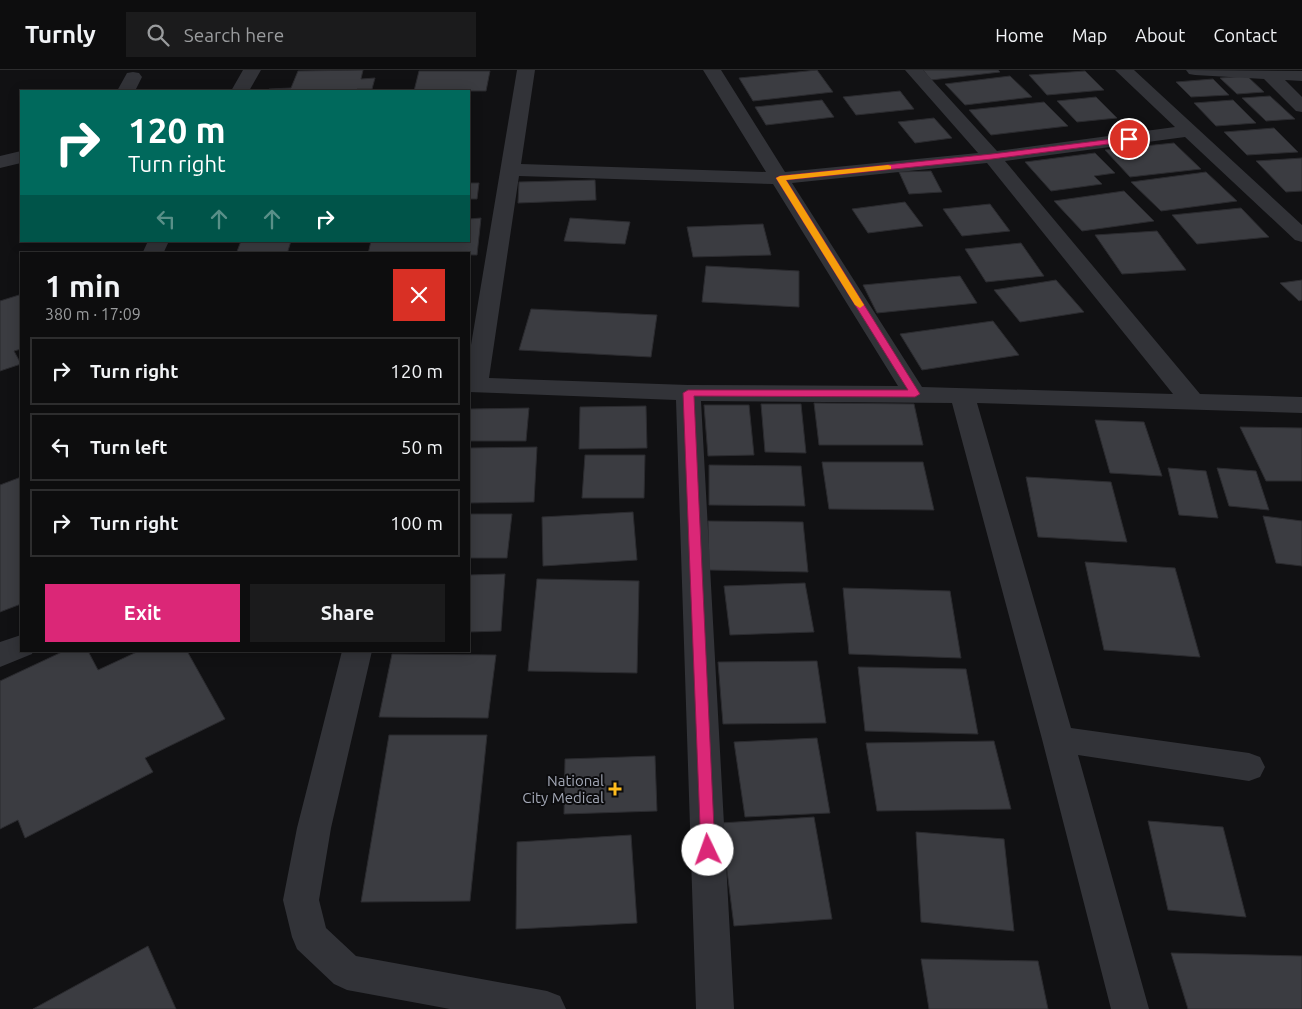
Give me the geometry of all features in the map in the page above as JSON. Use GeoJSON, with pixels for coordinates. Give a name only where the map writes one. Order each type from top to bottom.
{"type":"FeatureCollection","features":[{"type":"Feature","properties":{"kind":"street"},"geometry":{"type":"LineString","coordinates":[[241,90],[252,70]]}},
{"type":"Feature","properties":{"kind":"street"},"geometry":{"type":"LineString","coordinates":[[526,70],[511,170],[472,385],[688,393],[915,394],[1302,405]]}},
{"type":"Feature","properties":{"kind":"street"},"geometry":{"type":"LineString","coordinates":[[712,70],[915,394]]}},
{"type":"Feature","properties":{"kind":"street"},"geometry":{"type":"LineString","coordinates":[[914,70],[992,157],[1194,403]]}},
{"type":"Feature","properties":{"kind":"street"},"geometry":{"type":"LineString","coordinates":[[1124,70],[1302,236]]}},
{"type":"Feature","properties":{"kind":"street"},"geometry":{"type":"LineString","coordinates":[[1195,70],[1302,76]]}},
{"type":"Feature","properties":{"kind":"street"},"geometry":{"type":"LineString","coordinates":[[1270,75],[1302,107]]}},
{"type":"Feature","properties":{"kind":"street"},"geometry":{"type":"LineString","coordinates":[[511,170],[780,178],[992,157],[1188,131]]}},
{"type":"Feature","properties":{"kind":"street"},"geometry":{"type":"LineString","coordinates":[[0,162],[20,157]]}},
{"type":"Feature","properties":{"kind":"street"},"geometry":{"type":"LineString","coordinates":[[688,393],[715,1009]]}},
{"type":"Feature","properties":{"kind":"street"},"geometry":{"type":"LineString","coordinates":[[962,395],[1058,739],[1130,1009]]}},
{"type":"Feature","properties":{"kind":"street"},"geometry":{"type":"LineString","coordinates":[[0,655],[20,646]]}},
{"type":"Feature","properties":{"kind":"street"},"geometry":{"type":"LineString","coordinates":[[357,652],[314,828],[301,900],[310,937],[347,972],[547,1009]]}},
{"type":"Feature","properties":{"kind":"street"},"geometry":{"type":"LineString","coordinates":[[1058,739],[1249,767]]}},
{"type":"Feature","properties":{"kind":"building"},"geometry":{"type":"Polygon","coordinates":[[[363,70],[361,79],[375,78],[372,89],[268,90],[291,88],[298,71],[363,70]]]}},
{"type":"Feature","properties":{"kind":"building"},"geometry":{"type":"Polygon","coordinates":[[[817,70],[833,92],[753,101],[739,78],[817,70]]]}},
{"type":"Feature","properties":{"kind":"building"},"geometry":{"type":"Polygon","coordinates":[[[923,70],[998,70],[1000,72],[931,80],[923,70]]]}},
{"type":"Feature","properties":{"kind":"building"},"geometry":{"type":"Polygon","coordinates":[[[419,71],[490,71],[486,91],[414,90],[419,71]]]}},
{"type":"Feature","properties":{"kind":"building"},"geometry":{"type":"Polygon","coordinates":[[[1085,71],[1104,90],[1047,95],[1029,75],[1085,71]]]}},
{"type":"Feature","properties":{"kind":"building"},"geometry":{"type":"Polygon","coordinates":[[[1010,76],[1032,97],[965,105],[945,84],[1010,76]]]}},
{"type":"Feature","properties":{"kind":"building"},"geometry":{"type":"Polygon","coordinates":[[[1247,76],[1264,92],[1237,94],[1220,78],[1247,76]]]}},
{"type":"Feature","properties":{"kind":"building"},"geometry":{"type":"Polygon","coordinates":[[[1213,79],[1229,95],[1191,97],[1176,82],[1213,79]]]}},
{"type":"Feature","properties":{"kind":"building"},"geometry":{"type":"Polygon","coordinates":[[[900,91],[914,109],[856,115],[843,97],[900,91]]]}},
{"type":"Feature","properties":{"kind":"building"},"geometry":{"type":"Polygon","coordinates":[[[1270,96],[1295,119],[1266,121],[1242,98],[1270,96]]]}},
{"type":"Feature","properties":{"kind":"building"},"geometry":{"type":"Polygon","coordinates":[[[1096,97],[1117,118],[1077,122],[1057,101],[1096,97]]]}},
{"type":"Feature","properties":{"kind":"building"},"geometry":{"type":"Polygon","coordinates":[[[822,100],[834,117],[766,125],[755,107],[822,100]]]}},
{"type":"Feature","properties":{"kind":"building"},"geometry":{"type":"Polygon","coordinates":[[[1233,100],[1256,123],[1216,126],[1194,103],[1233,100]]]}},
{"type":"Feature","properties":{"kind":"building"},"geometry":{"type":"Polygon","coordinates":[[[1044,102],[1068,126],[991,135],[969,110],[1044,102]]]}},
{"type":"Feature","properties":{"kind":"building"},"geometry":{"type":"Polygon","coordinates":[[[934,118],[952,138],[915,143],[898,122],[934,118]]]}},
{"type":"Feature","properties":{"kind":"building"},"geometry":{"type":"Polygon","coordinates":[[[1274,128],[1298,152],[1247,155],[1224,132],[1274,128]]]}},
{"type":"Feature","properties":{"kind":"building"},"geometry":{"type":"Polygon","coordinates":[[[1174,143],[1201,169],[1130,177],[1105,150],[1174,143]]]}},
{"type":"Feature","properties":{"kind":"building"},"geometry":{"type":"Polygon","coordinates":[[[1095,153],[1115,173],[1094,176],[1102,184],[1051,191],[1025,162],[1095,153]]]}},
{"type":"Feature","properties":{"kind":"building"},"geometry":{"type":"Polygon","coordinates":[[[1302,158],[1302,191],[1286,192],[1256,161],[1302,158]]]}},
{"type":"Feature","properties":{"kind":"building"},"geometry":{"type":"Polygon","coordinates":[[[931,171],[942,192],[909,194],[899,172],[931,171]]]}},
{"type":"Feature","properties":{"kind":"building"},"geometry":{"type":"Polygon","coordinates":[[[1206,172],[1237,201],[1161,211],[1131,182],[1206,172]]]}},
{"type":"Feature","properties":{"kind":"building"},"geometry":{"type":"Polygon","coordinates":[[[595,180],[596,200],[518,203],[519,182],[595,180]]]}},
{"type":"Feature","properties":{"kind":"building"},"geometry":{"type":"Polygon","coordinates":[[[470,183],[479,183],[477,199],[470,199],[470,183]]]}},
{"type":"Feature","properties":{"kind":"building"},"geometry":{"type":"Polygon","coordinates":[[[1124,191],[1154,221],[1082,231],[1054,201],[1124,191]]]}},
{"type":"Feature","properties":{"kind":"building"},"geometry":{"type":"Polygon","coordinates":[[[905,202],[923,226],[868,233],[852,209],[905,202]]]}},
{"type":"Feature","properties":{"kind":"building"},"geometry":{"type":"Polygon","coordinates":[[[990,204],[1010,231],[962,236],[943,209],[990,204]]]}},
{"type":"Feature","properties":{"kind":"building"},"geometry":{"type":"Polygon","coordinates":[[[1241,208],[1269,237],[1197,244],[1172,215],[1241,208]]]}},
{"type":"Feature","properties":{"kind":"building"},"geometry":{"type":"Polygon","coordinates":[[[481,218],[477,255],[470,255],[470,252],[368,252],[371,242],[470,242],[470,219],[481,218]]]}},
{"type":"Feature","properties":{"kind":"building"},"geometry":{"type":"Polygon","coordinates":[[[570,218],[630,222],[625,244],[564,241],[570,218]]]}},
{"type":"Feature","properties":{"kind":"building"},"geometry":{"type":"Polygon","coordinates":[[[763,224],[771,255],[693,257],[687,227],[763,224]]]}},
{"type":"Feature","properties":{"kind":"building"},"geometry":{"type":"Polygon","coordinates":[[[1157,231],[1186,270],[1122,274],[1095,235],[1157,231]]]}},
{"type":"Feature","properties":{"kind":"building"},"geometry":{"type":"Polygon","coordinates":[[[241,242],[291,242],[288,252],[237,252],[241,242]]]}},
{"type":"Feature","properties":{"kind":"building"},"geometry":{"type":"Polygon","coordinates":[[[1021,243],[1044,276],[986,282],[965,249],[1021,243]]]}},
{"type":"Feature","properties":{"kind":"building"},"geometry":{"type":"Polygon","coordinates":[[[706,266],[799,271],[799,307],[702,302],[706,266]]]}},
{"type":"Feature","properties":{"kind":"building"},"geometry":{"type":"Polygon","coordinates":[[[960,276],[977,303],[877,313],[863,285],[960,276]]]}},
{"type":"Feature","properties":{"kind":"building"},"geometry":{"type":"Polygon","coordinates":[[[1056,280],[1084,312],[1020,322],[994,290],[1056,280]]]}},
{"type":"Feature","properties":{"kind":"building"},"geometry":{"type":"Polygon","coordinates":[[[1302,280],[1302,300],[1299,301],[1280,283],[1302,280]]]}},
{"type":"Feature","properties":{"kind":"building"},"geometry":{"type":"Polygon","coordinates":[[[19,295],[20,298],[20,349],[14,351],[20,364],[0,371],[0,301],[19,295]]]}},
{"type":"Feature","properties":{"kind":"building"},"geometry":{"type":"Polygon","coordinates":[[[531,309],[657,315],[651,357],[519,350],[531,309]]]}},
{"type":"Feature","properties":{"kind":"building"},"geometry":{"type":"Polygon","coordinates":[[[993,321],[1019,355],[922,370],[900,334],[993,321]]]}},
{"type":"Feature","properties":{"kind":"building"},"geometry":{"type":"Polygon","coordinates":[[[814,403],[914,404],[923,445],[819,445],[814,403]]]}},
{"type":"Feature","properties":{"kind":"building"},"geometry":{"type":"Polygon","coordinates":[[[761,404],[801,404],[806,453],[765,452],[761,404]]]}},
{"type":"Feature","properties":{"kind":"building"},"geometry":{"type":"Polygon","coordinates":[[[704,405],[749,405],[754,455],[708,456],[704,405]]]}},
{"type":"Feature","properties":{"kind":"building"},"geometry":{"type":"Polygon","coordinates":[[[646,406],[647,448],[579,449],[580,407],[646,406]]]}},
{"type":"Feature","properties":{"kind":"building"},"geometry":{"type":"Polygon","coordinates":[[[529,408],[526,441],[470,441],[470,409],[529,408]]]}},
{"type":"Feature","properties":{"kind":"building"},"geometry":{"type":"Polygon","coordinates":[[[1095,420],[1144,422],[1162,476],[1110,473],[1095,420]]]}},
{"type":"Feature","properties":{"kind":"building"},"geometry":{"type":"Polygon","coordinates":[[[1240,427],[1302,428],[1302,481],[1266,481],[1240,427]]]}},
{"type":"Feature","properties":{"kind":"building"},"geometry":{"type":"Polygon","coordinates":[[[537,447],[534,502],[470,503],[470,448],[537,447]]]}},
{"type":"Feature","properties":{"kind":"building"},"geometry":{"type":"Polygon","coordinates":[[[585,455],[645,455],[644,498],[582,498],[585,455]]]}},
{"type":"Feature","properties":{"kind":"building"},"geometry":{"type":"Polygon","coordinates":[[[822,462],[923,462],[934,510],[829,509],[822,462]]]}},
{"type":"Feature","properties":{"kind":"building"},"geometry":{"type":"Polygon","coordinates":[[[709,465],[801,466],[805,506],[709,505],[709,465]]]}},
{"type":"Feature","properties":{"kind":"building"},"geometry":{"type":"Polygon","coordinates":[[[1168,468],[1206,471],[1218,518],[1179,515],[1168,468]]]}},
{"type":"Feature","properties":{"kind":"building"},"geometry":{"type":"Polygon","coordinates":[[[1217,468],[1256,471],[1269,510],[1229,506],[1217,468]]]}},
{"type":"Feature","properties":{"kind":"building"},"geometry":{"type":"Polygon","coordinates":[[[20,477],[20,604],[0,612],[0,485],[20,477]]]}},
{"type":"Feature","properties":{"kind":"building"},"geometry":{"type":"Polygon","coordinates":[[[1026,477],[1111,482],[1127,542],[1038,537],[1026,477]]]}},
{"type":"Feature","properties":{"kind":"building"},"geometry":{"type":"Polygon","coordinates":[[[633,512],[637,560],[543,566],[542,517],[633,512]]]}},
{"type":"Feature","properties":{"kind":"building"},"geometry":{"type":"Polygon","coordinates":[[[470,514],[512,514],[507,558],[470,558],[470,514]]]}},
{"type":"Feature","properties":{"kind":"building"},"geometry":{"type":"Polygon","coordinates":[[[1263,516],[1302,521],[1302,566],[1276,563],[1263,516]]]}},
{"type":"Feature","properties":{"kind":"building"},"geometry":{"type":"Polygon","coordinates":[[[708,521],[803,522],[808,572],[709,570],[708,521]]]}},
{"type":"Feature","properties":{"kind":"building"},"geometry":{"type":"Polygon","coordinates":[[[1085,562],[1175,568],[1200,657],[1104,650],[1085,562]]]}},
{"type":"Feature","properties":{"kind":"building"},"geometry":{"type":"Polygon","coordinates":[[[505,574],[501,631],[470,632],[470,575],[505,574]]]}},
{"type":"Feature","properties":{"kind":"building"},"geometry":{"type":"Polygon","coordinates":[[[537,579],[639,581],[637,673],[528,671],[537,579]]]}},
{"type":"Feature","properties":{"kind":"building"},"geometry":{"type":"Polygon","coordinates":[[[805,583],[814,632],[730,635],[724,586],[805,583]]]}},
{"type":"Feature","properties":{"kind":"building"},"geometry":{"type":"Polygon","coordinates":[[[843,588],[950,591],[961,658],[849,654],[843,588]]]}},
{"type":"Feature","properties":{"kind":"building"},"geometry":{"type":"Polygon","coordinates":[[[62,652],[89,652],[98,670],[137,652],[188,652],[225,719],[145,758],[153,772],[25,838],[18,820],[0,829],[0,681],[62,652]]]}},
{"type":"Feature","properties":{"kind":"building"},"geometry":{"type":"Polygon","coordinates":[[[392,654],[496,655],[488,718],[379,717],[392,654]]]}},
{"type":"Feature","properties":{"kind":"building"},"geometry":{"type":"Polygon","coordinates":[[[817,661],[826,723],[723,724],[718,662],[817,661]]]}},
{"type":"Feature","properties":{"kind":"building"},"geometry":{"type":"Polygon","coordinates":[[[858,667],[966,669],[978,734],[865,731],[858,667]]]}},
{"type":"Feature","properties":{"kind":"building"},"geometry":{"type":"Polygon","coordinates":[[[389,735],[487,735],[470,901],[361,902],[389,735]]]}},
{"type":"Feature","properties":{"kind":"building"},"geometry":{"type":"Polygon","coordinates":[[[817,738],[830,813],[745,817],[734,742],[817,738]]]}},
{"type":"Feature","properties":{"kind":"building"},"geometry":{"type":"Polygon","coordinates":[[[994,741],[1011,809],[877,811],[866,743],[994,741]]]}},
{"type":"Feature","properties":{"kind":"building"},"geometry":{"type":"Polygon","coordinates":[[[655,756],[657,811],[564,814],[565,759],[655,756]]]}},
{"type":"Feature","properties":{"kind":"building"},"geometry":{"type":"Polygon","coordinates":[[[814,817],[832,919],[734,926],[721,823],[814,817]]]}},
{"type":"Feature","properties":{"kind":"building"},"geometry":{"type":"Polygon","coordinates":[[[1148,821],[1223,827],[1246,917],[1168,910],[1148,821]]]}},
{"type":"Feature","properties":{"kind":"building"},"geometry":{"type":"Polygon","coordinates":[[[916,832],[1004,839],[1014,931],[921,922],[916,832]]]}},
{"type":"Feature","properties":{"kind":"building"},"geometry":{"type":"Polygon","coordinates":[[[631,835],[637,923],[516,929],[517,842],[631,835]]]}},
{"type":"Feature","properties":{"kind":"building"},"geometry":{"type":"Polygon","coordinates":[[[148,946],[176,1009],[33,1009],[148,946]]]}},
{"type":"Feature","properties":{"kind":"building"},"geometry":{"type":"Polygon","coordinates":[[[1171,953],[1302,956],[1302,1009],[1188,1009],[1171,953]]]}},
{"type":"Feature","properties":{"kind":"building"},"geometry":{"type":"Polygon","coordinates":[[[921,959],[1038,961],[1048,1009],[929,1009],[921,959]]]}},
{"type":"Feature","properties":{"kind":"slow traffic"},"geometry":{"type":"LineString","coordinates":[[860,305],[780,178],[888,167]]}},
{"type":"Feature","properties":{"kind":"place","name":"National City Medical"},"geometry":{"type":"Point","coordinates":[615,789]}},
{"type":"Feature","properties":{"kind":"route"},"geometry":{"type":"LineString","coordinates":[[708,850],[688,393],[915,394],[780,178],[992,157],[1129,139]]}}]}
